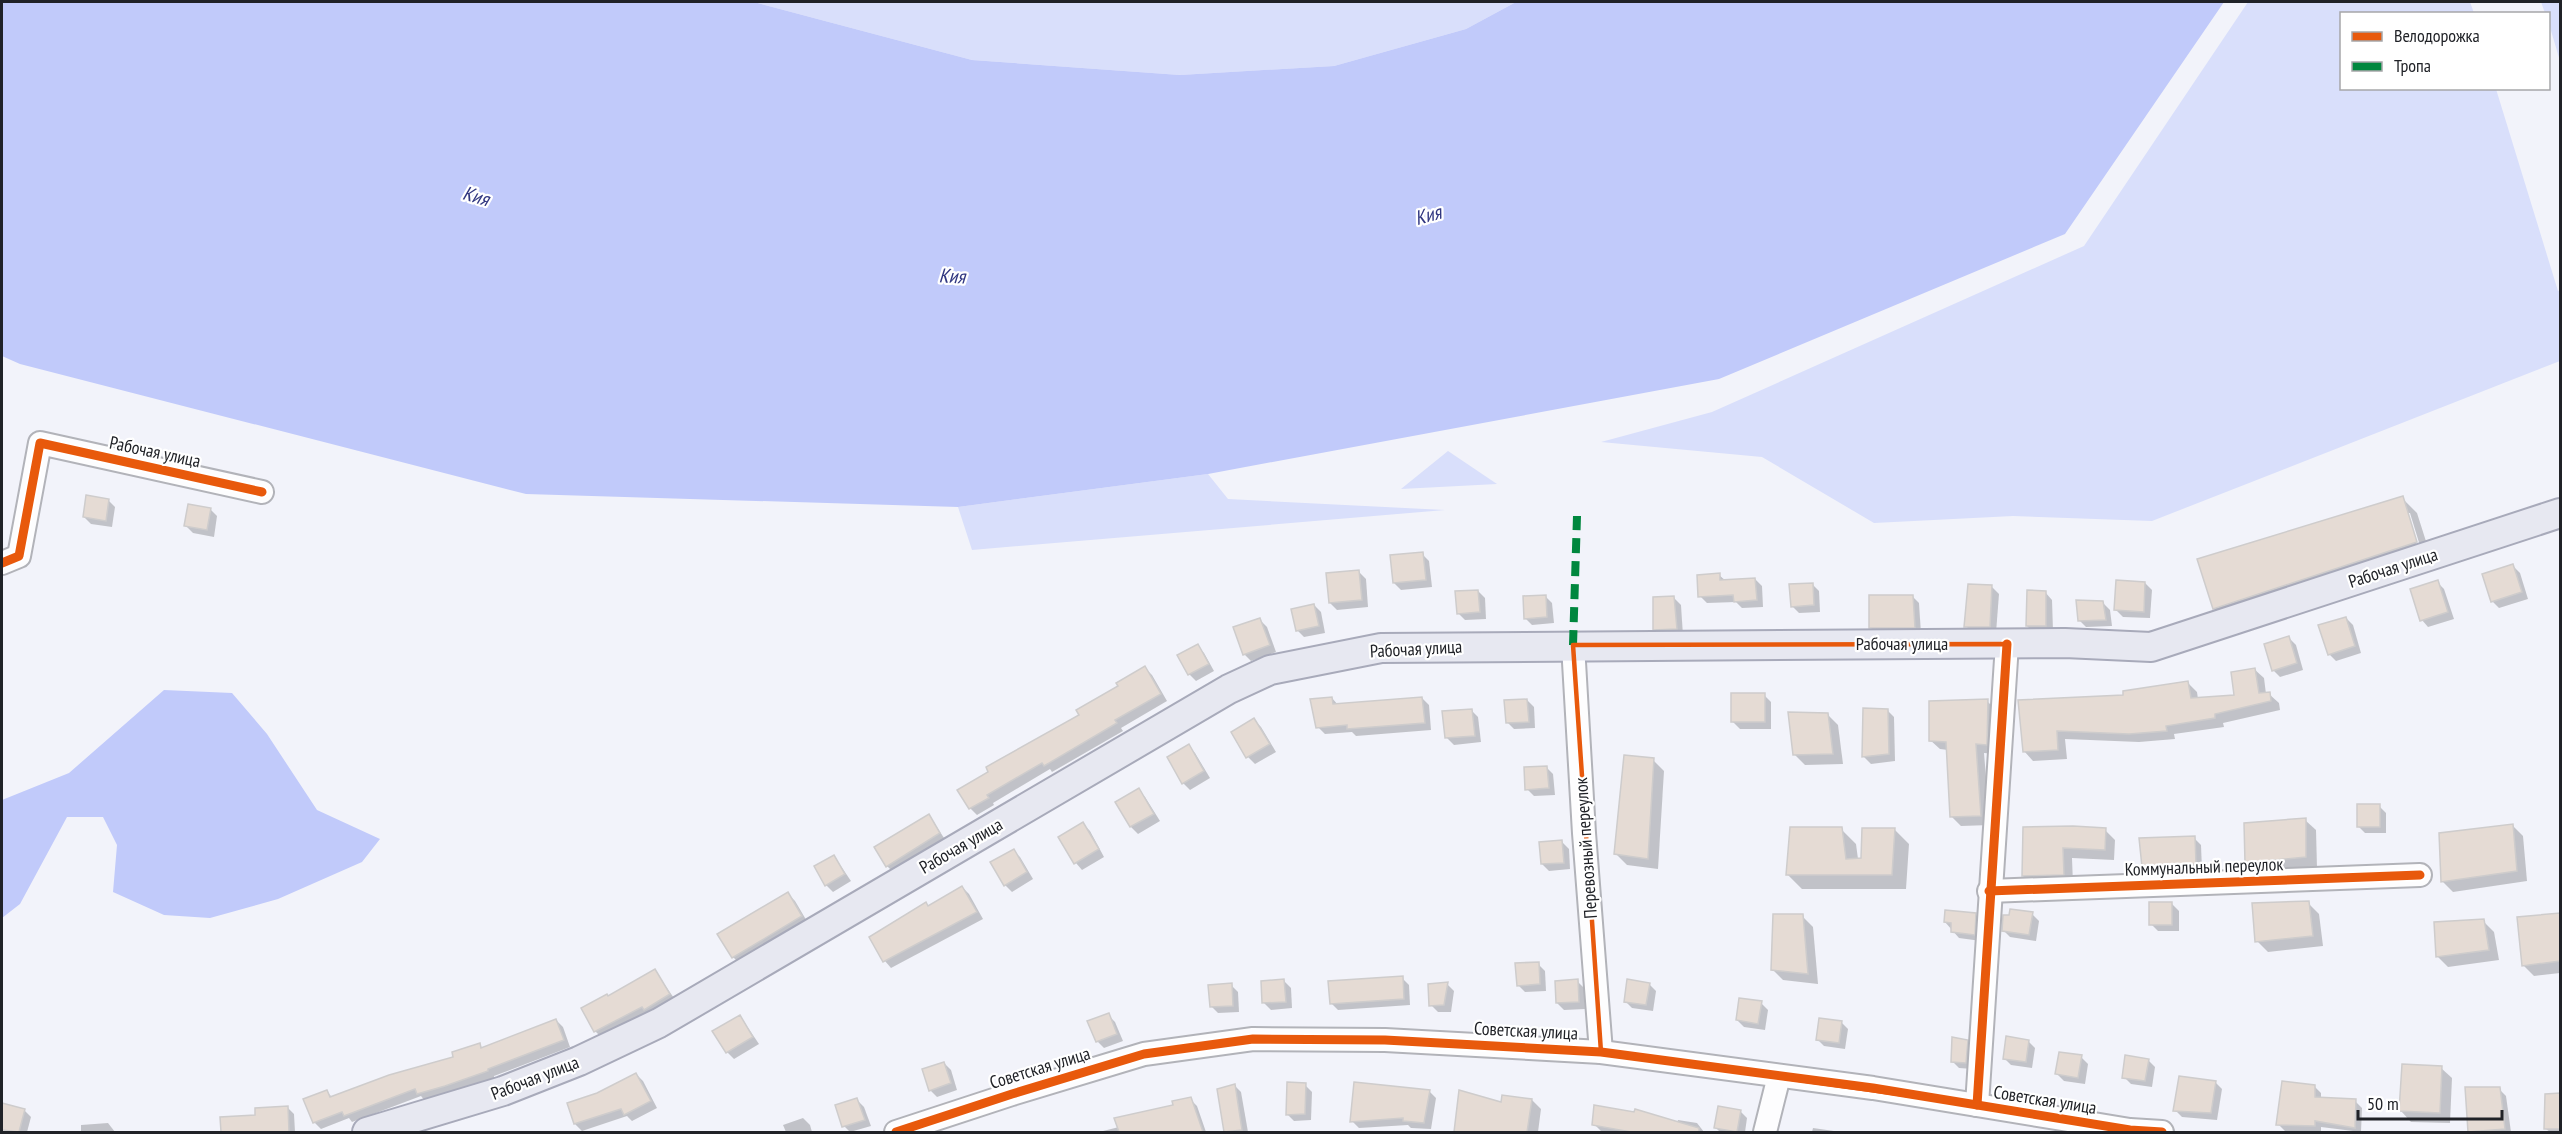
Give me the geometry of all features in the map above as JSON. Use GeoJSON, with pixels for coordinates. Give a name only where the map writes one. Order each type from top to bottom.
{"type":"FeatureCollection","features":[{"type":"Feature","properties":{"kind":"main road","name":"Рабочая улица"},"geometry":{"type":"LineString","coordinates":[[367,1132],[514,1086],[579,1061],[659,1023],[1229,689],[1270,670],[1381,648],[2065,643],[2151,647],[2560,513]]}},
{"type":"Feature","properties":{"kind":"street","name":"Рабочая улица"},"geometry":{"type":"LineString","coordinates":[[2,563],[19,556],[40,443],[262,492]]}},
{"type":"Feature","properties":{"kind":"street"},"geometry":{"type":"LineString","coordinates":[[1977,1105],[1989,891],[2007,644]]}},
{"type":"Feature","properties":{"kind":"street","name":"Перевозный переулок"},"geometry":{"type":"LineString","coordinates":[[1573,645],[1584,833],[1601,1052]]}},
{"type":"Feature","properties":{"kind":"street","name":"Коммунальный переулок"},"geometry":{"type":"LineString","coordinates":[[1989,891],[2420,875]]}},
{"type":"Feature","properties":{"kind":"street","name":"Советская улица"},"geometry":{"type":"LineString","coordinates":[[908,1130],[1144,1054],[1253,1039],[1384,1040],[1601,1052],[1977,1105],[2130,1130],[2162,1132]]}},
{"type":"Feature","properties":{"kind":"street"},"geometry":{"type":"LineString","coordinates":[[1766,1132],[1779,1076]]}},
{"type":"Feature","properties":{"kind":"highlighted area"},"geometry":{"type":"Polygon","coordinates":[[[2007,644],[1977,1105],[1601,1052],[1573,645],[2007,644]]]}},
{"type":"Feature","properties":{"kind":"shaded area"},"geometry":{"type":"Polygon","coordinates":[[[754,2],[1516,2],[1466,29],[1334,66],[1180,75],[972,60],[754,2]]]}},
{"type":"Feature","properties":{"kind":"shaded area"},"geometry":{"type":"Polygon","coordinates":[[[2248,2],[2470,2],[2474,12],[2340,12],[2340,90],[2496,90],[2558,291],[2560,290],[2560,361],[2152,521],[2013,516],[1874,523],[1762,457],[1601,442],[1712,412],[2084,246],[2248,2]]]}},
{"type":"Feature","properties":{"kind":"shaded area"},"geometry":{"type":"Polygon","coordinates":[[[2541,2],[2560,2],[2560,61],[2550,27],[2550,12],[2545,12],[2541,2]]]}},
{"type":"Feature","properties":{"kind":"shaded area"},"geometry":{"type":"Polygon","coordinates":[[[1448,451],[1497,484],[1401,489],[1448,451]]]}},
{"type":"Feature","properties":{"kind":"shaded area"},"geometry":{"type":"Polygon","coordinates":[[[1208,474],[1228,499],[1445,510],[972,550],[958,507],[1208,474]]]}},
{"type":"Feature","properties":{"kind":"water","name":"Кия"},"geometry":{"type":"Polygon","coordinates":[[[2,2],[754,2],[972,60],[1180,75],[1334,66],[1466,29],[1516,2],[2224,2],[2065,234],[1719,379],[1208,474],[958,507],[526,494],[20,364],[2,356],[2,2]]]}},
{"type":"Feature","properties":{"kind":"water"},"geometry":{"type":"Polygon","coordinates":[[[164,690],[232,693],[267,734],[317,810],[380,839],[362,862],[278,899],[210,918],[164,915],[113,892],[117,845],[103,817],[67,817],[20,904],[2,918],[2,800],[69,773],[164,690]]]}},
{"type":"Feature","properties":{"kind":"building"},"geometry":{"type":"Polygon","coordinates":[[[86,495],[109,499],[106,521],[83,517],[86,495]]]}},
{"type":"Feature","properties":{"kind":"building"},"geometry":{"type":"Polygon","coordinates":[[[2403,496],[2417,542],[2213,609],[2197,559],[2403,496]]]}},
{"type":"Feature","properties":{"kind":"building"},"geometry":{"type":"Polygon","coordinates":[[[188,504],[211,508],[207,530],[184,526],[188,504]]]}},
{"type":"Feature","properties":{"kind":"building"},"geometry":{"type":"Polygon","coordinates":[[[1423,552],[1426,580],[1393,583],[1390,555],[1423,552]]]}},
{"type":"Feature","properties":{"kind":"building"},"geometry":{"type":"Polygon","coordinates":[[[2513,564],[2522,592],[2491,602],[2482,574],[2513,564]]]}},
{"type":"Feature","properties":{"kind":"building"},"geometry":{"type":"Polygon","coordinates":[[[1359,570],[1362,600],[1329,603],[1326,573],[1359,570]]]}},
{"type":"Feature","properties":{"kind":"building"},"geometry":{"type":"Polygon","coordinates":[[[1720,573],[1720,580],[1755,578],[1757,600],[1734,602],[1733,595],[1698,597],[1697,575],[1720,573]]]}},
{"type":"Feature","properties":{"kind":"building"},"geometry":{"type":"Polygon","coordinates":[[[2116,580],[2145,582],[2144,612],[2114,610],[2116,580]]]}},
{"type":"Feature","properties":{"kind":"building"},"geometry":{"type":"Polygon","coordinates":[[[2438,580],[2448,612],[2420,621],[2410,589],[2438,580]]]}},
{"type":"Feature","properties":{"kind":"building"},"geometry":{"type":"Polygon","coordinates":[[[1813,583],[1814,605],[1791,607],[1789,584],[1813,583]]]}},
{"type":"Feature","properties":{"kind":"building"},"geometry":{"type":"Polygon","coordinates":[[[1968,584],[1992,585],[1990,627],[1964,627],[1968,584]]]}},
{"type":"Feature","properties":{"kind":"building"},"geometry":{"type":"Polygon","coordinates":[[[1478,590],[1480,612],[1457,614],[1455,591],[1478,590]]]}},
{"type":"Feature","properties":{"kind":"building"},"geometry":{"type":"Polygon","coordinates":[[[2027,590],[2046,591],[2046,626],[2026,626],[2027,590]]]}},
{"type":"Feature","properties":{"kind":"building"},"geometry":{"type":"Polygon","coordinates":[[[1546,595],[1547,617],[1524,619],[1523,596],[1546,595]]]}},
{"type":"Feature","properties":{"kind":"building"},"geometry":{"type":"Polygon","coordinates":[[[1869,595],[1913,595],[1915,628],[1869,628],[1869,595]]]}},
{"type":"Feature","properties":{"kind":"building"},"geometry":{"type":"Polygon","coordinates":[[[1674,596],[1677,629],[1653,630],[1653,597],[1674,596]]]}},
{"type":"Feature","properties":{"kind":"building"},"geometry":{"type":"Polygon","coordinates":[[[2076,600],[2103,601],[2106,620],[2078,621],[2076,600]]]}},
{"type":"Feature","properties":{"kind":"building"},"geometry":{"type":"Polygon","coordinates":[[[1314,604],[1319,626],[1296,631],[1291,609],[1314,604]]]}},
{"type":"Feature","properties":{"kind":"building"},"geometry":{"type":"Polygon","coordinates":[[[2346,617],[2355,646],[2328,655],[2318,625],[2346,617]]]}},
{"type":"Feature","properties":{"kind":"building"},"geometry":{"type":"Polygon","coordinates":[[[1260,618],[1270,645],[1243,655],[1233,627],[1260,618]]]}},
{"type":"Feature","properties":{"kind":"building"},"geometry":{"type":"Polygon","coordinates":[[[2289,636],[2297,663],[2272,671],[2264,644],[2289,636]]]}},
{"type":"Feature","properties":{"kind":"building"},"geometry":{"type":"Polygon","coordinates":[[[1198,644],[1209,664],[1188,675],[1177,655],[1198,644]]]}},
{"type":"Feature","properties":{"kind":"building"},"geometry":{"type":"Polygon","coordinates":[[[1145,666],[1161,694],[1115,720],[1117,723],[1044,766],[1042,763],[987,795],[989,798],[969,809],[957,790],[988,772],[986,767],[1079,715],[1076,710],[1118,686],[1116,683],[1145,666]]]}},
{"type":"Feature","properties":{"kind":"building"},"geometry":{"type":"Polygon","coordinates":[[[2255,668],[2259,693],[2270,692],[2271,701],[2215,714],[2215,718],[2166,726],[2167,731],[2129,734],[2057,731],[2058,750],[2023,752],[2018,700],[2123,695],[2123,691],[2188,681],[2191,698],[2234,695],[2231,672],[2255,668]]]}},
{"type":"Feature","properties":{"kind":"building"},"geometry":{"type":"Polygon","coordinates":[[[1731,693],[1765,693],[1765,722],[1731,722],[1731,693]]]}},
{"type":"Feature","properties":{"kind":"building"},"geometry":{"type":"Polygon","coordinates":[[[1332,697],[1333,704],[1422,697],[1425,723],[1347,729],[1347,725],[1316,728],[1310,699],[1332,697]]]}},
{"type":"Feature","properties":{"kind":"building"},"geometry":{"type":"Polygon","coordinates":[[[1527,699],[1529,722],[1506,723],[1504,700],[1527,699]]]}},
{"type":"Feature","properties":{"kind":"building"},"geometry":{"type":"Polygon","coordinates":[[[1988,699],[1987,745],[1976,744],[1981,816],[1950,817],[1946,742],[1929,741],[1929,701],[1988,699]]]}},
{"type":"Feature","properties":{"kind":"building"},"geometry":{"type":"Polygon","coordinates":[[[1863,708],[1888,709],[1889,754],[1862,757],[1863,708]]]}},
{"type":"Feature","properties":{"kind":"building"},"geometry":{"type":"Polygon","coordinates":[[[1472,709],[1475,736],[1445,738],[1442,711],[1472,709]]]}},
{"type":"Feature","properties":{"kind":"building"},"geometry":{"type":"Polygon","coordinates":[[[1788,712],[1828,713],[1833,754],[1793,755],[1788,712]]]}},
{"type":"Feature","properties":{"kind":"building"},"geometry":{"type":"Polygon","coordinates":[[[1254,718],[1270,744],[1246,758],[1231,732],[1254,718]]]}},
{"type":"Feature","properties":{"kind":"building"},"geometry":{"type":"Polygon","coordinates":[[[1189,744],[1204,771],[1182,784],[1167,757],[1189,744]]]}},
{"type":"Feature","properties":{"kind":"building"},"geometry":{"type":"Polygon","coordinates":[[[1624,755],[1654,758],[1648,859],[1614,854],[1624,755]]]}},
{"type":"Feature","properties":{"kind":"building"},"geometry":{"type":"Polygon","coordinates":[[[1547,766],[1549,788],[1525,790],[1524,767],[1547,766]]]}},
{"type":"Feature","properties":{"kind":"building"},"geometry":{"type":"Polygon","coordinates":[[[1139,788],[1154,814],[1130,827],[1115,802],[1139,788]]]}},
{"type":"Feature","properties":{"kind":"building"},"geometry":{"type":"Polygon","coordinates":[[[2357,804],[2380,804],[2380,827],[2357,827],[2357,804]]]}},
{"type":"Feature","properties":{"kind":"building"},"geometry":{"type":"Polygon","coordinates":[[[929,814],[940,833],[886,867],[874,847],[929,814]]]}},
{"type":"Feature","properties":{"kind":"building"},"geometry":{"type":"Polygon","coordinates":[[[2306,818],[2306,857],[2245,863],[2244,823],[2306,818]]]}},
{"type":"Feature","properties":{"kind":"building"},"geometry":{"type":"Polygon","coordinates":[[[1083,822],[1099,849],[1074,864],[1058,837],[1083,822]]]}},
{"type":"Feature","properties":{"kind":"building"},"geometry":{"type":"Polygon","coordinates":[[[2513,824],[2517,871],[2441,882],[2439,833],[2513,824]]]}},
{"type":"Feature","properties":{"kind":"building"},"geometry":{"type":"Polygon","coordinates":[[[1790,827],[1842,827],[1846,859],[1861,858],[1862,828],[1895,828],[1892,875],[1786,875],[1790,827]]]}},
{"type":"Feature","properties":{"kind":"building"},"geometry":{"type":"Polygon","coordinates":[[[2023,827],[2106,828],[2105,850],[2063,848],[2064,875],[2022,876],[2023,827]]]}},
{"type":"Feature","properties":{"kind":"building"},"geometry":{"type":"Polygon","coordinates":[[[2195,836],[2196,864],[2142,867],[2139,838],[2195,836]]]}},
{"type":"Feature","properties":{"kind":"building"},"geometry":{"type":"Polygon","coordinates":[[[1562,840],[1564,863],[1541,864],[1539,842],[1562,840]]]}},
{"type":"Feature","properties":{"kind":"building"},"geometry":{"type":"Polygon","coordinates":[[[1014,849],[1027,872],[1004,886],[990,862],[1014,849]]]}},
{"type":"Feature","properties":{"kind":"building"},"geometry":{"type":"Polygon","coordinates":[[[834,855],[845,874],[825,886],[814,866],[834,855]]]}},
{"type":"Feature","properties":{"kind":"building"},"geometry":{"type":"Polygon","coordinates":[[[962,886],[977,912],[883,962],[869,937],[926,902],[928,906],[962,886]]]}},
{"type":"Feature","properties":{"kind":"building"},"geometry":{"type":"Polygon","coordinates":[[[788,892],[802,916],[732,958],[717,934],[788,892]]]}},
{"type":"Feature","properties":{"kind":"building"},"geometry":{"type":"Polygon","coordinates":[[[2309,901],[2313,936],[2255,942],[2252,903],[2309,901]]]}},
{"type":"Feature","properties":{"kind":"building"},"geometry":{"type":"Polygon","coordinates":[[[2149,902],[2172,902],[2172,925],[2149,925],[2149,902]]]}},
{"type":"Feature","properties":{"kind":"building"},"geometry":{"type":"Polygon","coordinates":[[[2010,909],[2033,912],[2029,935],[2002,931],[2003,915],[2009,915],[2010,909]]]}},
{"type":"Feature","properties":{"kind":"building"},"geometry":{"type":"Polygon","coordinates":[[[1945,910],[1976,913],[1975,935],[1951,932],[1951,923],[1944,922],[1945,910]]]}},
{"type":"Feature","properties":{"kind":"building"},"geometry":{"type":"Polygon","coordinates":[[[2560,913],[2560,961],[2522,966],[2517,917],[2560,913]]]}},
{"type":"Feature","properties":{"kind":"building"},"geometry":{"type":"Polygon","coordinates":[[[1773,914],[1803,914],[1808,974],[1771,970],[1773,914]]]}},
{"type":"Feature","properties":{"kind":"building"},"geometry":{"type":"Polygon","coordinates":[[[2484,919],[2489,950],[2436,957],[2434,922],[2484,919]]]}},
{"type":"Feature","properties":{"kind":"building"},"geometry":{"type":"Polygon","coordinates":[[[1539,962],[1540,984],[1517,986],[1515,963],[1539,962]]]}},
{"type":"Feature","properties":{"kind":"building"},"geometry":{"type":"Polygon","coordinates":[[[655,969],[670,994],[644,1010],[642,1007],[594,1032],[581,1008],[607,994],[608,996],[655,969]]]}},
{"type":"Feature","properties":{"kind":"building"},"geometry":{"type":"Polygon","coordinates":[[[1403,976],[1404,999],[1330,1004],[1328,981],[1403,976]]]}},
{"type":"Feature","properties":{"kind":"building"},"geometry":{"type":"Polygon","coordinates":[[[1284,979],[1286,1002],[1262,1003],[1261,981],[1284,979]]]}},
{"type":"Feature","properties":{"kind":"building"},"geometry":{"type":"Polygon","coordinates":[[[1578,979],[1579,1002],[1556,1003],[1555,981],[1578,979]]]}},
{"type":"Feature","properties":{"kind":"building"},"geometry":{"type":"Polygon","coordinates":[[[1627,979],[1650,983],[1646,1005],[1624,1002],[1627,979]]]}},
{"type":"Feature","properties":{"kind":"building"},"geometry":{"type":"Polygon","coordinates":[[[1448,982],[1444,1005],[1429,1006],[1428,984],[1448,982]]]}},
{"type":"Feature","properties":{"kind":"building"},"geometry":{"type":"Polygon","coordinates":[[[1232,983],[1233,1006],[1210,1007],[1208,985],[1232,983]]]}},
{"type":"Feature","properties":{"kind":"building"},"geometry":{"type":"Polygon","coordinates":[[[1739,998],[1762,1001],[1758,1024],[1736,1020],[1739,998]]]}},
{"type":"Feature","properties":{"kind":"building"},"geometry":{"type":"Polygon","coordinates":[[[1109,1013],[1117,1034],[1096,1042],[1087,1021],[1109,1013]]]}},
{"type":"Feature","properties":{"kind":"building"},"geometry":{"type":"Polygon","coordinates":[[[740,1015],[753,1037],[726,1053],[712,1031],[740,1015]]]}},
{"type":"Feature","properties":{"kind":"building"},"geometry":{"type":"Polygon","coordinates":[[[1819,1018],[1842,1021],[1839,1043],[1816,1040],[1819,1018]]]}},
{"type":"Feature","properties":{"kind":"building"},"geometry":{"type":"Polygon","coordinates":[[[556,1019],[564,1040],[445,1086],[417,1094],[415,1089],[344,1116],[342,1112],[313,1123],[303,1099],[327,1090],[330,1097],[389,1075],[453,1057],[452,1052],[480,1043],[481,1048],[556,1019]]]}},
{"type":"Feature","properties":{"kind":"building"},"geometry":{"type":"Polygon","coordinates":[[[2006,1036],[2029,1040],[2026,1062],[2003,1059],[2006,1036]]]}},
{"type":"Feature","properties":{"kind":"building"},"geometry":{"type":"Polygon","coordinates":[[[1952,1037],[1968,1040],[1966,1063],[1951,1062],[1952,1037]]]}},
{"type":"Feature","properties":{"kind":"building"},"geometry":{"type":"Polygon","coordinates":[[[2059,1052],[2082,1055],[2078,1078],[2055,1074],[2059,1052]]]}},
{"type":"Feature","properties":{"kind":"building"},"geometry":{"type":"Polygon","coordinates":[[[2125,1055],[2149,1059],[2145,1081],[2122,1078],[2125,1055]]]}},
{"type":"Feature","properties":{"kind":"building"},"geometry":{"type":"Polygon","coordinates":[[[944,1062],[951,1083],[929,1091],[922,1069],[944,1062]]]}},
{"type":"Feature","properties":{"kind":"building"},"geometry":{"type":"Polygon","coordinates":[[[2402,1064],[2442,1066],[2440,1113],[2399,1111],[2402,1064]]]}},
{"type":"Feature","properties":{"kind":"building"},"geometry":{"type":"Polygon","coordinates":[[[636,1073],[651,1101],[624,1115],[621,1109],[574,1124],[567,1103],[597,1093],[636,1073]]]}},
{"type":"Feature","properties":{"kind":"building"},"geometry":{"type":"Polygon","coordinates":[[[2179,1076],[2216,1081],[2211,1113],[2173,1111],[2179,1076]]]}},
{"type":"Feature","properties":{"kind":"building"},"geometry":{"type":"Polygon","coordinates":[[[2282,1081],[2315,1085],[2315,1097],[2356,1099],[2355,1128],[2315,1121],[2315,1126],[2276,1125],[2282,1081]]]}},
{"type":"Feature","properties":{"kind":"building"},"geometry":{"type":"Polygon","coordinates":[[[1287,1082],[1306,1083],[1305,1114],[1286,1115],[1287,1082]]]}},
{"type":"Feature","properties":{"kind":"building"},"geometry":{"type":"Polygon","coordinates":[[[1354,1082],[1430,1090],[1424,1123],[1403,1121],[1403,1118],[1350,1122],[1354,1082]]]}},
{"type":"Feature","properties":{"kind":"building"},"geometry":{"type":"Polygon","coordinates":[[[1235,1084],[1242,1130],[1224,1132],[1217,1089],[1235,1084]]]}},
{"type":"Feature","properties":{"kind":"building"},"geometry":{"type":"Polygon","coordinates":[[[2465,1087],[2500,1087],[2505,1129],[2468,1132],[2465,1087]]]}},
{"type":"Feature","properties":{"kind":"building"},"geometry":{"type":"Polygon","coordinates":[[[1459,1090],[1501,1102],[1502,1095],[1532,1099],[1527,1132],[1454,1132],[1459,1090]]]}},
{"type":"Feature","properties":{"kind":"building"},"geometry":{"type":"Polygon","coordinates":[[[2560,1093],[2560,1129],[2544,1129],[2545,1094],[2560,1093]]]}},
{"type":"Feature","properties":{"kind":"building"},"geometry":{"type":"Polygon","coordinates":[[[1191,1097],[1203,1132],[1119,1132],[1114,1118],[1173,1105],[1172,1101],[1191,1097]]]}},
{"type":"Feature","properties":{"kind":"building"},"geometry":{"type":"Polygon","coordinates":[[[857,1098],[865,1120],[842,1127],[835,1105],[857,1098]]]}},
{"type":"Feature","properties":{"kind":"building"},"geometry":{"type":"Polygon","coordinates":[[[2,1103],[25,1109],[19,1132],[2,1130],[2,1103]]]}},
{"type":"Feature","properties":{"kind":"building"},"geometry":{"type":"Polygon","coordinates":[[[1594,1105],[1634,1112],[1635,1109],[1699,1128],[1699,1132],[1631,1132],[1592,1125],[1594,1105]]]}},
{"type":"Feature","properties":{"kind":"building"},"geometry":{"type":"Polygon","coordinates":[[[288,1106],[289,1132],[221,1132],[220,1117],[255,1115],[255,1108],[288,1106]]]}},
{"type":"Feature","properties":{"kind":"building"},"geometry":{"type":"Polygon","coordinates":[[[1718,1106],[1741,1110],[1737,1132],[1714,1128],[1718,1106]]]}},
{"type":"Feature","properties":{"kind":"marked path"},"geometry":{"type":"LineString","coordinates":[[1573,645],[1577,516]]}},
{"type":"Feature","properties":{"kind":"cycle path"},"geometry":{"type":"LineString","coordinates":[[2,563],[19,556],[40,443],[262,492]]}},
{"type":"Feature","properties":{"kind":"cycle path"},"geometry":{"type":"LineString","coordinates":[[1977,1105],[2007,644]]}},
{"type":"Feature","properties":{"kind":"cycle path"},"geometry":{"type":"LineString","coordinates":[[1989,891],[2420,875]]}},
{"type":"Feature","properties":{"kind":"cycle path"},"geometry":{"type":"LineString","coordinates":[[896,1132],[1144,1054],[1253,1039],[1385,1040],[1601,1052],[1873,1088],[2130,1130],[2162,1132]]}}]}
